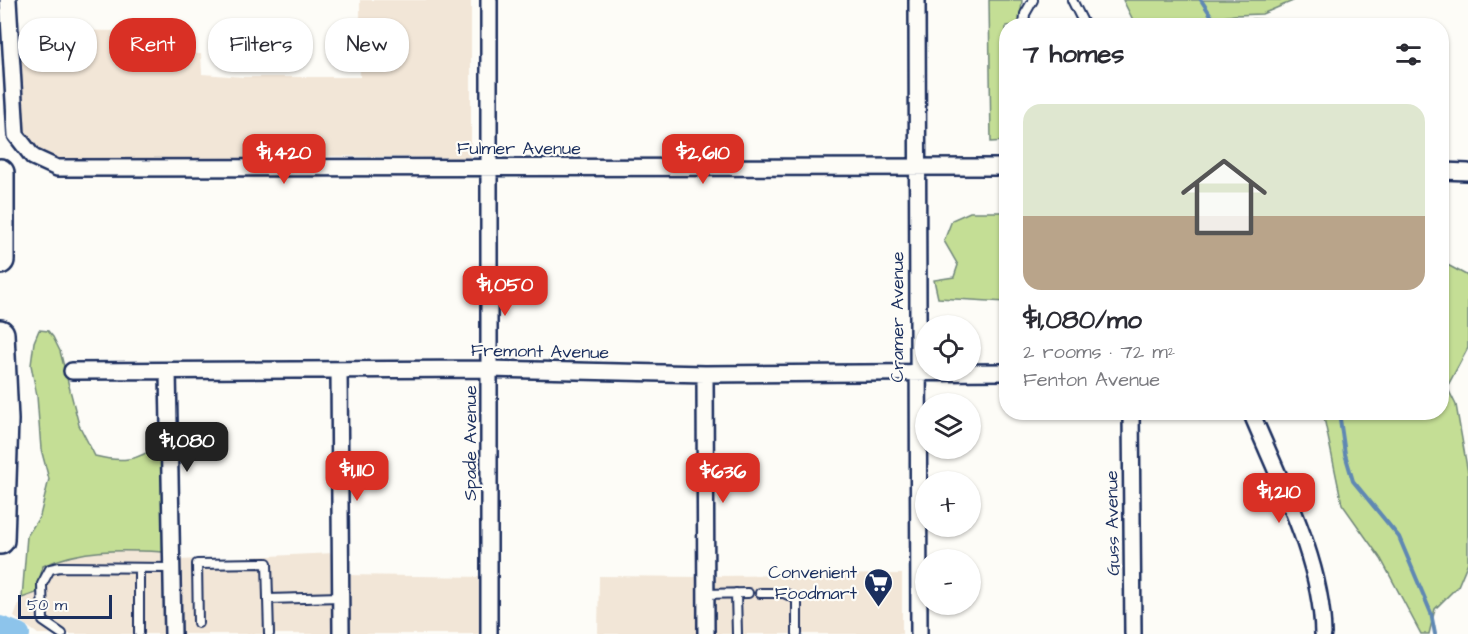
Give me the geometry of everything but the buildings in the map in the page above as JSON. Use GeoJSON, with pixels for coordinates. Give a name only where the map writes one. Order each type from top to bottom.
{"type":"FeatureCollection","features":[{"type":"Feature","properties":{"kind":"highway"},"geometry":{"type":"LineString","coordinates":[[0,173],[0,260]]}},
{"type":"Feature","properties":{"kind":"highway"},"geometry":{"type":"LineString","coordinates":[[0,334],[4,420],[0,540]]}},
{"type":"Feature","properties":{"kind":"street","name":"Fulmer Avenue"},"geometry":{"type":"LineString","coordinates":[[8,0],[14,125],[20,144],[33,157],[48,165],[79,169],[999,167]]}},
{"type":"Feature","properties":{"kind":"street","name":"Spade Avenue"},"geometry":{"type":"LineString","coordinates":[[489,0],[489,634]]}},
{"type":"Feature","properties":{"kind":"street","name":"Cramer Avenue"},"geometry":{"type":"LineString","coordinates":[[917,0],[917,315]]}},
{"type":"Feature","properties":{"kind":"street"},"geometry":{"type":"LineString","coordinates":[[1449,171],[1468,172]]}},
{"type":"Feature","properties":{"kind":"street","name":"Fremont Avenue"},"geometry":{"type":"LineString","coordinates":[[72,372],[490,369],[705,374],[915,373]]}},
{"type":"Feature","properties":{"kind":"street"},"geometry":{"type":"LineString","coordinates":[[339,370],[341,634]]}},
{"type":"Feature","properties":{"kind":"street"},"geometry":{"type":"LineString","coordinates":[[168,372],[173,634]]}},
{"type":"Feature","properties":{"kind":"street","name":"Fremont Avenue"},"geometry":{"type":"LineString","coordinates":[[981,372],[999,372]]}},
{"type":"Feature","properties":{"kind":"street"},"geometry":{"type":"LineString","coordinates":[[705,374],[706,634]]}},
{"type":"Feature","properties":{"kind":"street","name":"Cramer Avenue"},"geometry":{"type":"LineString","coordinates":[[917,381],[919,634]]}},
{"type":"Feature","properties":{"kind":"street","name":"Guss Avenue"},"geometry":{"type":"LineString","coordinates":[[1131,420],[1133,634]]}},
{"type":"Feature","properties":{"kind":"street"},"geometry":{"type":"LineString","coordinates":[[1254,420],[1310,560],[1317,589],[1323,634]]}},
{"type":"Feature","properties":{"kind":"lane"},"geometry":{"type":"LineString","coordinates":[[1025,18],[1033,0]]}},
{"type":"Feature","properties":{"kind":"lane"},"geometry":{"type":"LineString","coordinates":[[1072,0],[1081,18]]}},
{"type":"Feature","properties":{"kind":"lane"},"geometry":{"type":"LineString","coordinates":[[198,623],[197,564],[267,563],[268,634]]}},
{"type":"Feature","properties":{"kind":"lane"},"geometry":{"type":"LineString","coordinates":[[62,634],[43,621],[42,584],[50,569],[60,567],[139,568],[171,572]]}},
{"type":"Feature","properties":{"kind":"lane"},"geometry":{"type":"LineString","coordinates":[[139,568],[140,633]]}},
{"type":"Feature","properties":{"kind":"lane"},"geometry":{"type":"LineString","coordinates":[[736,593],[737,634]]}},
{"type":"Feature","properties":{"kind":"lane"},"geometry":{"type":"LineString","coordinates":[[705,594],[748,593]]}},
{"type":"Feature","properties":{"kind":"lane"},"geometry":{"type":"LineString","coordinates":[[760,593],[784,593],[797,599],[797,634]]}},
{"type":"Feature","properties":{"kind":"lane"},"geometry":{"type":"LineString","coordinates":[[268,599],[341,597]]}},
{"type":"Feature","properties":{"kind":"shaded area"},"geometry":{"type":"Polygon","coordinates":[[[360,0],[471,0],[471,158],[245,155],[245,164],[48,163],[23,141],[12,30],[18,30],[18,72],[97,72],[97,31],[109,31],[109,72],[196,72],[196,54],[201,54],[202,74],[243,77],[360,77],[360,72],[409,72],[409,18],[360,18],[360,0]]]}},
{"type":"Feature","properties":{"kind":"shaded area"},"geometry":{"type":"Polygon","coordinates":[[[95,550],[164,552],[167,634],[38,634],[14,617],[21,598],[36,593],[43,566],[58,559],[95,550]]]}},
{"type":"Feature","properties":{"kind":"shaded area"},"geometry":{"type":"Polygon","coordinates":[[[334,553],[336,634],[176,634],[178,560],[334,553]]]}},
{"type":"Feature","properties":{"kind":"shaded area"},"geometry":{"type":"Polygon","coordinates":[[[902,574],[902,634],[716,634],[716,576],[902,574]]]}},
{"type":"Feature","properties":{"kind":"shaded area"},"geometry":{"type":"Polygon","coordinates":[[[344,575],[485,577],[487,634],[342,634],[344,575]]]}},
{"type":"Feature","properties":{"kind":"shaded area"},"geometry":{"type":"Polygon","coordinates":[[[599,576],[703,577],[704,634],[598,634],[599,576]]]}},
{"type":"Feature","properties":{"kind":"green space"},"geometry":{"type":"Polygon","coordinates":[[[989,0],[1022,0],[1021,18],[999,18],[999,141],[991,142],[989,0]]]}},
{"type":"Feature","properties":{"kind":"green space"},"geometry":{"type":"Polygon","coordinates":[[[1123,0],[1293,0],[1262,14],[1216,18],[1132,18],[1123,0]]]}},
{"type":"Feature","properties":{"kind":"green space"},"geometry":{"type":"Polygon","coordinates":[[[970,212],[999,212],[999,302],[938,298],[934,280],[954,277],[958,265],[944,241],[952,220],[970,212]]]}},
{"type":"Feature","properties":{"kind":"green space"},"geometry":{"type":"Polygon","coordinates":[[[1449,266],[1468,276],[1468,348],[1449,383],[1449,266]]]}},
{"type":"Feature","properties":{"kind":"green space"},"geometry":{"type":"Polygon","coordinates":[[[39,330],[48,331],[60,351],[79,425],[95,456],[128,459],[144,454],[158,444],[163,453],[164,552],[88,553],[58,560],[43,566],[36,593],[22,598],[27,536],[40,516],[49,479],[41,449],[37,396],[31,365],[34,342],[39,330]]]}},
{"type":"Feature","properties":{"kind":"green space"},"geometry":{"type":"Polygon","coordinates":[[[1449,391],[1456,405],[1468,473],[1468,562],[1458,586],[1435,609],[1429,634],[1421,634],[1381,559],[1342,504],[1324,420],[1449,420],[1449,391]]]}},
{"type":"Feature","properties":{"kind":"waterway"},"geometry":{"type":"LineString","coordinates":[[1201,0],[1213,18]]}},
{"type":"Feature","properties":{"kind":"waterway"},"geometry":{"type":"LineString","coordinates":[[1340,420],[1345,454],[1353,481],[1399,537],[1431,613],[1435,634]]}},
{"type":"Feature","properties":{"kind":"waterway"},"geometry":{"type":"LineString","coordinates":[[0,627],[19,634]]}},
{"type":"Feature","properties":{"kind":"place","name":"Convenient Foodmart"},"geometry":{"type":"Point","coordinates":[878,608]}}]}
